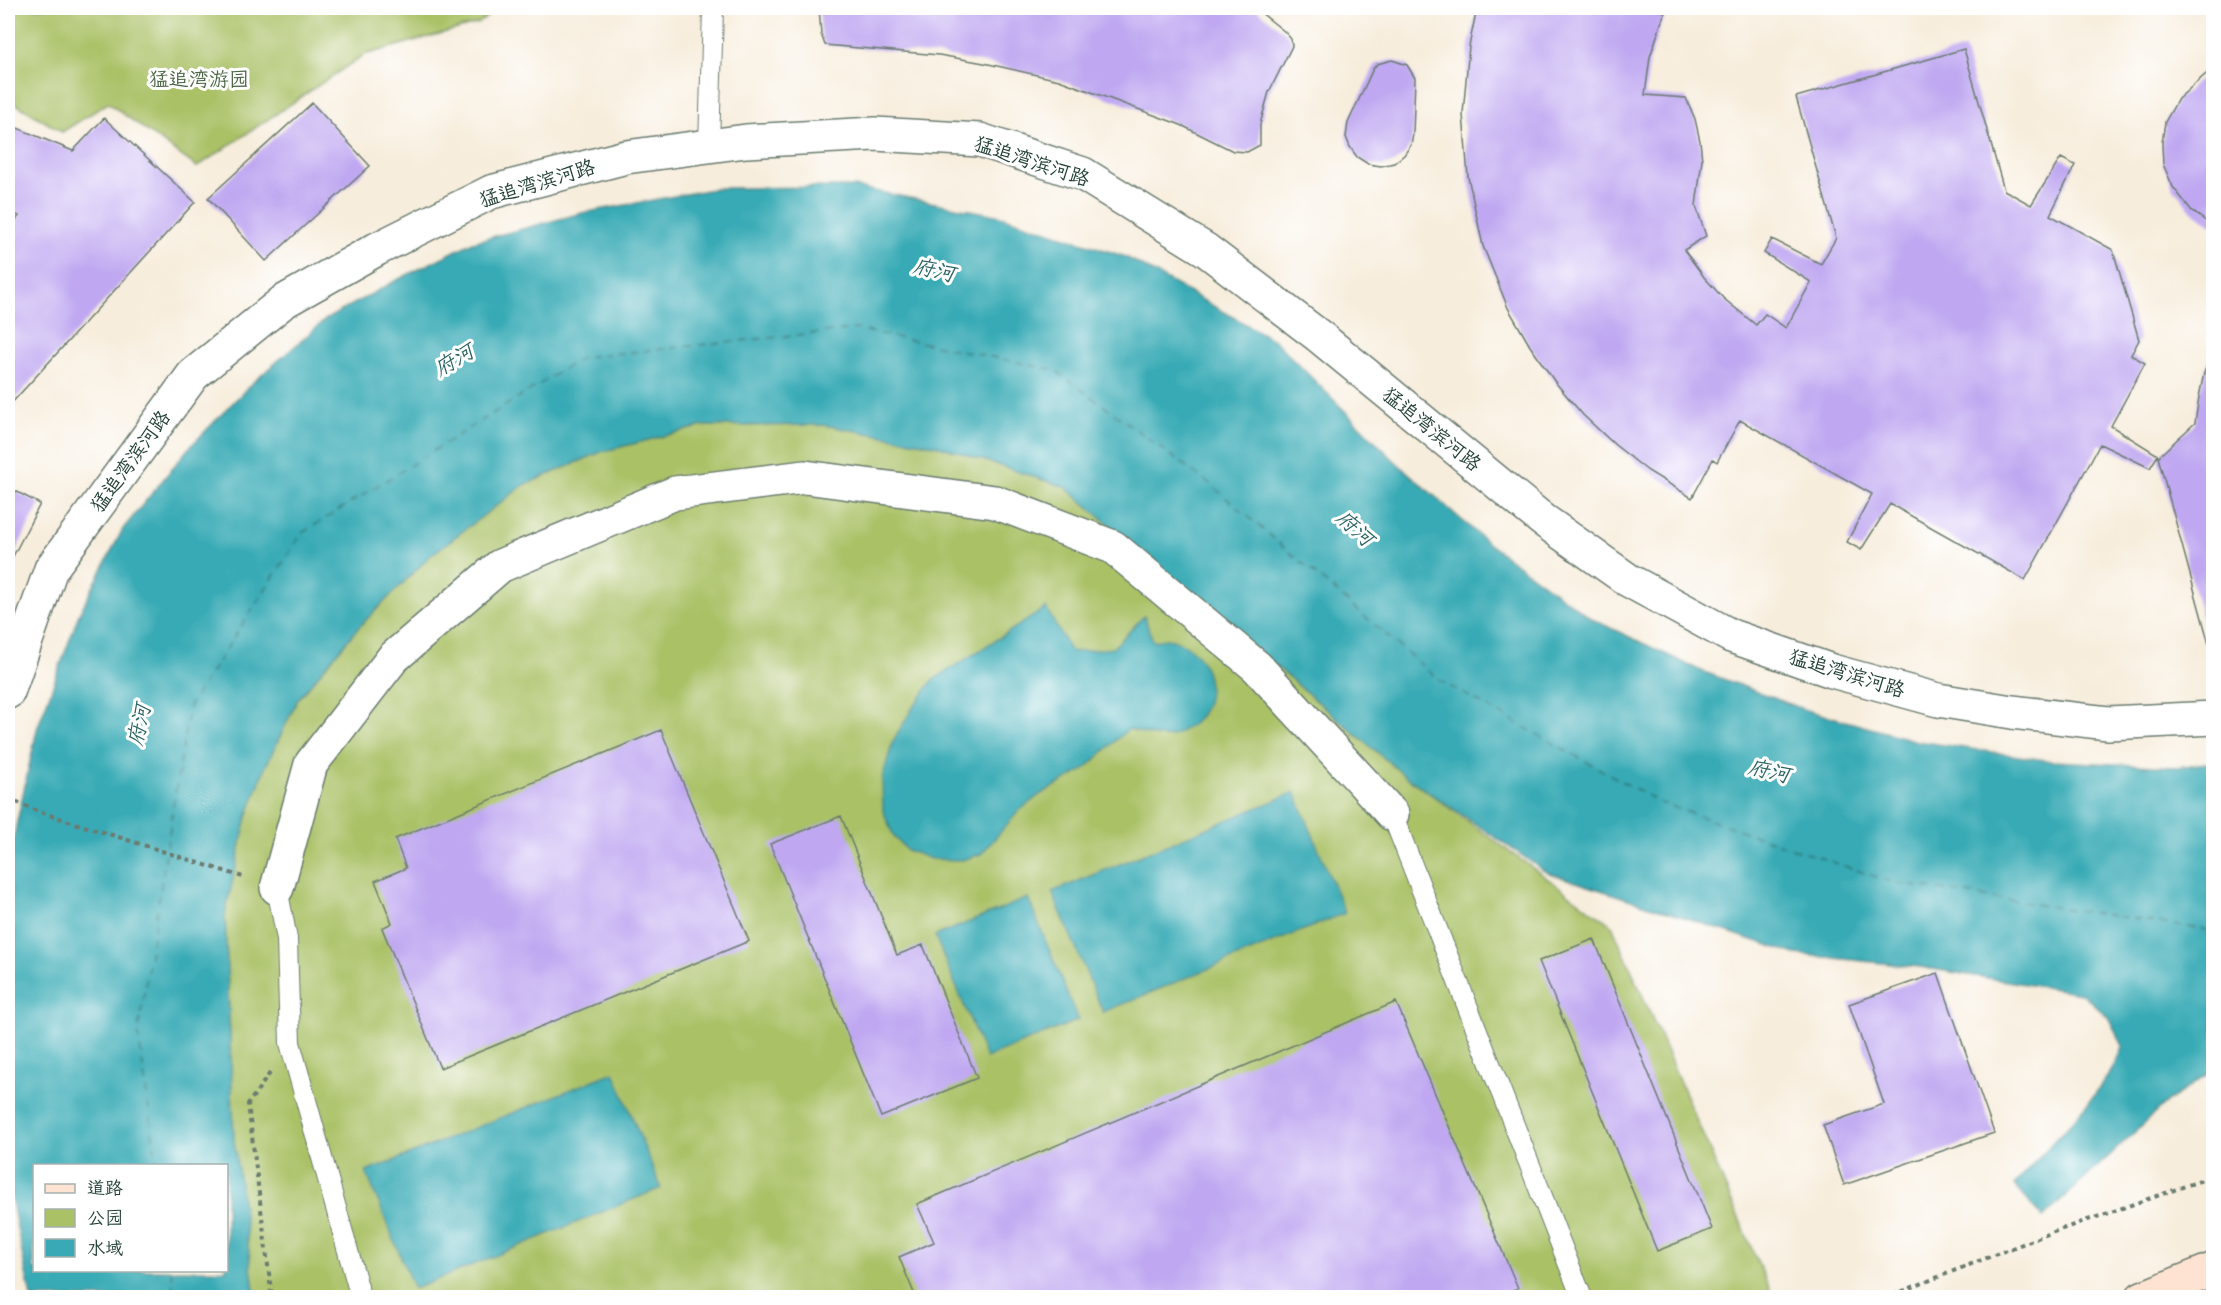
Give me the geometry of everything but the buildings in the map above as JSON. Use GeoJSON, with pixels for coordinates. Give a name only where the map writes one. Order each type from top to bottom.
{"type":"FeatureCollection","features":[{"type":"Feature","properties":{"kind":"street","name":"猛追湾滨河路"},"geometry":{"type":"LineString","coordinates":[[8,692],[51,569],[193,375],[283,302],[377,249],[491,192],[626,157],[746,141],[875,134],[980,140],[1083,174],[1206,250],[1320,337],[1543,520],[1628,580],[1731,636],[1832,671],[1938,700],[2012,712],[2108,723],[2214,718]]}},
{"type":"Feature","properties":{"kind":"street"},"geometry":{"type":"LineString","coordinates":[[264,884],[311,764],[393,658],[500,566],[675,493],[805,477],[995,502],[1113,548],[1257,667],[1392,814]]}},
{"type":"Feature","properties":{"kind":"street"},"geometry":{"type":"LineString","coordinates":[[2142,1298],[2214,1269]]}},
{"type":"Feature","properties":{"kind":"lane"},"geometry":{"type":"LineString","coordinates":[[709,146],[713,8]]}},
{"type":"Feature","properties":{"kind":"lane"},"geometry":{"type":"LineString","coordinates":[[1392,814],[1581,1298]]}},
{"type":"Feature","properties":{"kind":"lane"},"geometry":{"type":"LineString","coordinates":[[264,884],[287,939],[290,1043],[358,1287],[359,1298]]}},
{"type":"Feature","properties":{"kind":"path"},"geometry":{"type":"LineString","coordinates":[[8,798],[34,810],[264,884]]}},
{"type":"Feature","properties":{"kind":"path"},"geometry":{"type":"LineString","coordinates":[[272,1298],[248,1104],[290,1043]]}},
{"type":"Feature","properties":{"kind":"path"},"geometry":{"type":"LineString","coordinates":[[1885,1298],[2045,1235],[2214,1176]]}},
{"type":"Feature","properties":{"kind":"green space","name":"猛追湾游园"},"geometry":{"type":"Polygon","coordinates":[[[8,8],[498,8],[479,23],[364,55],[197,167],[108,103],[62,132],[8,99],[8,8]]]}},
{"type":"Feature","properties":{"kind":"green space"},"geometry":{"type":"Polygon","coordinates":[[[824,425],[940,446],[1065,487],[1405,776],[1612,925],[1773,1297],[255,1298],[234,1140],[225,914],[247,817],[264,770],[298,699],[358,628],[431,555],[524,485],[601,452],[703,426],[824,425]]]}},
{"type":"Feature","properties":{"kind":"water","name":"府河"},"geometry":{"type":"Polygon","coordinates":[[[854,187],[1001,216],[1126,257],[1274,340],[1396,462],[1489,544],[1592,619],[1699,670],[1806,710],[1917,741],[2052,761],[2177,767],[2213,762],[2213,1071],[2169,1100],[2043,1218],[2014,1185],[2089,1102],[2112,1070],[2123,1046],[2108,1017],[2081,993],[1920,967],[1795,954],[1546,872],[1405,776],[1065,487],[940,446],[824,425],[703,426],[601,452],[524,485],[431,555],[358,628],[298,699],[264,770],[247,817],[225,914],[234,1140],[255,1297],[31,1298],[12,1203],[8,1159],[8,880],[12,845],[37,729],[79,614],[123,529],[187,450],[250,385],[326,319],[473,242],[582,213],[718,188],[854,187]]]}},
{"type":"Feature","properties":{"kind":"water"},"geometry":{"type":"Polygon","coordinates":[[[1046,608],[1071,652],[1113,648],[1144,616],[1153,641],[1167,639],[1182,643],[1194,652],[1203,664],[1208,678],[1209,692],[1198,719],[1185,729],[1164,737],[1128,729],[1084,770],[1041,794],[1019,811],[981,854],[962,860],[931,859],[907,850],[894,837],[883,811],[882,779],[893,741],[933,680],[1046,608]]]}},
{"type":"Feature","properties":{"kind":"water"},"geometry":{"type":"Polygon","coordinates":[[[1295,792],[1345,913],[1103,1012],[1052,892],[1295,792]]]}},
{"type":"Feature","properties":{"kind":"water"},"geometry":{"type":"Polygon","coordinates":[[[1028,898],[1078,1020],[986,1058],[935,936],[1028,898]]]}},
{"type":"Feature","properties":{"kind":"water"},"geometry":{"type":"Polygon","coordinates":[[[614,1072],[661,1188],[414,1289],[366,1172],[614,1072]]]}},
{"type":"Feature","properties":{"kind":"ferry route"},"geometry":{"type":"LineString","coordinates":[[157,1164],[138,1032],[189,706],[302,533],[583,357],[856,329],[1055,370],[1210,484],[1439,680],[1661,803],[1894,883],[2214,931]]}},
{"type":"Feature","properties":{"kind":"ferry route"},"geometry":{"type":"LineString","coordinates":[[171,1272],[175,1298]]}}]}
